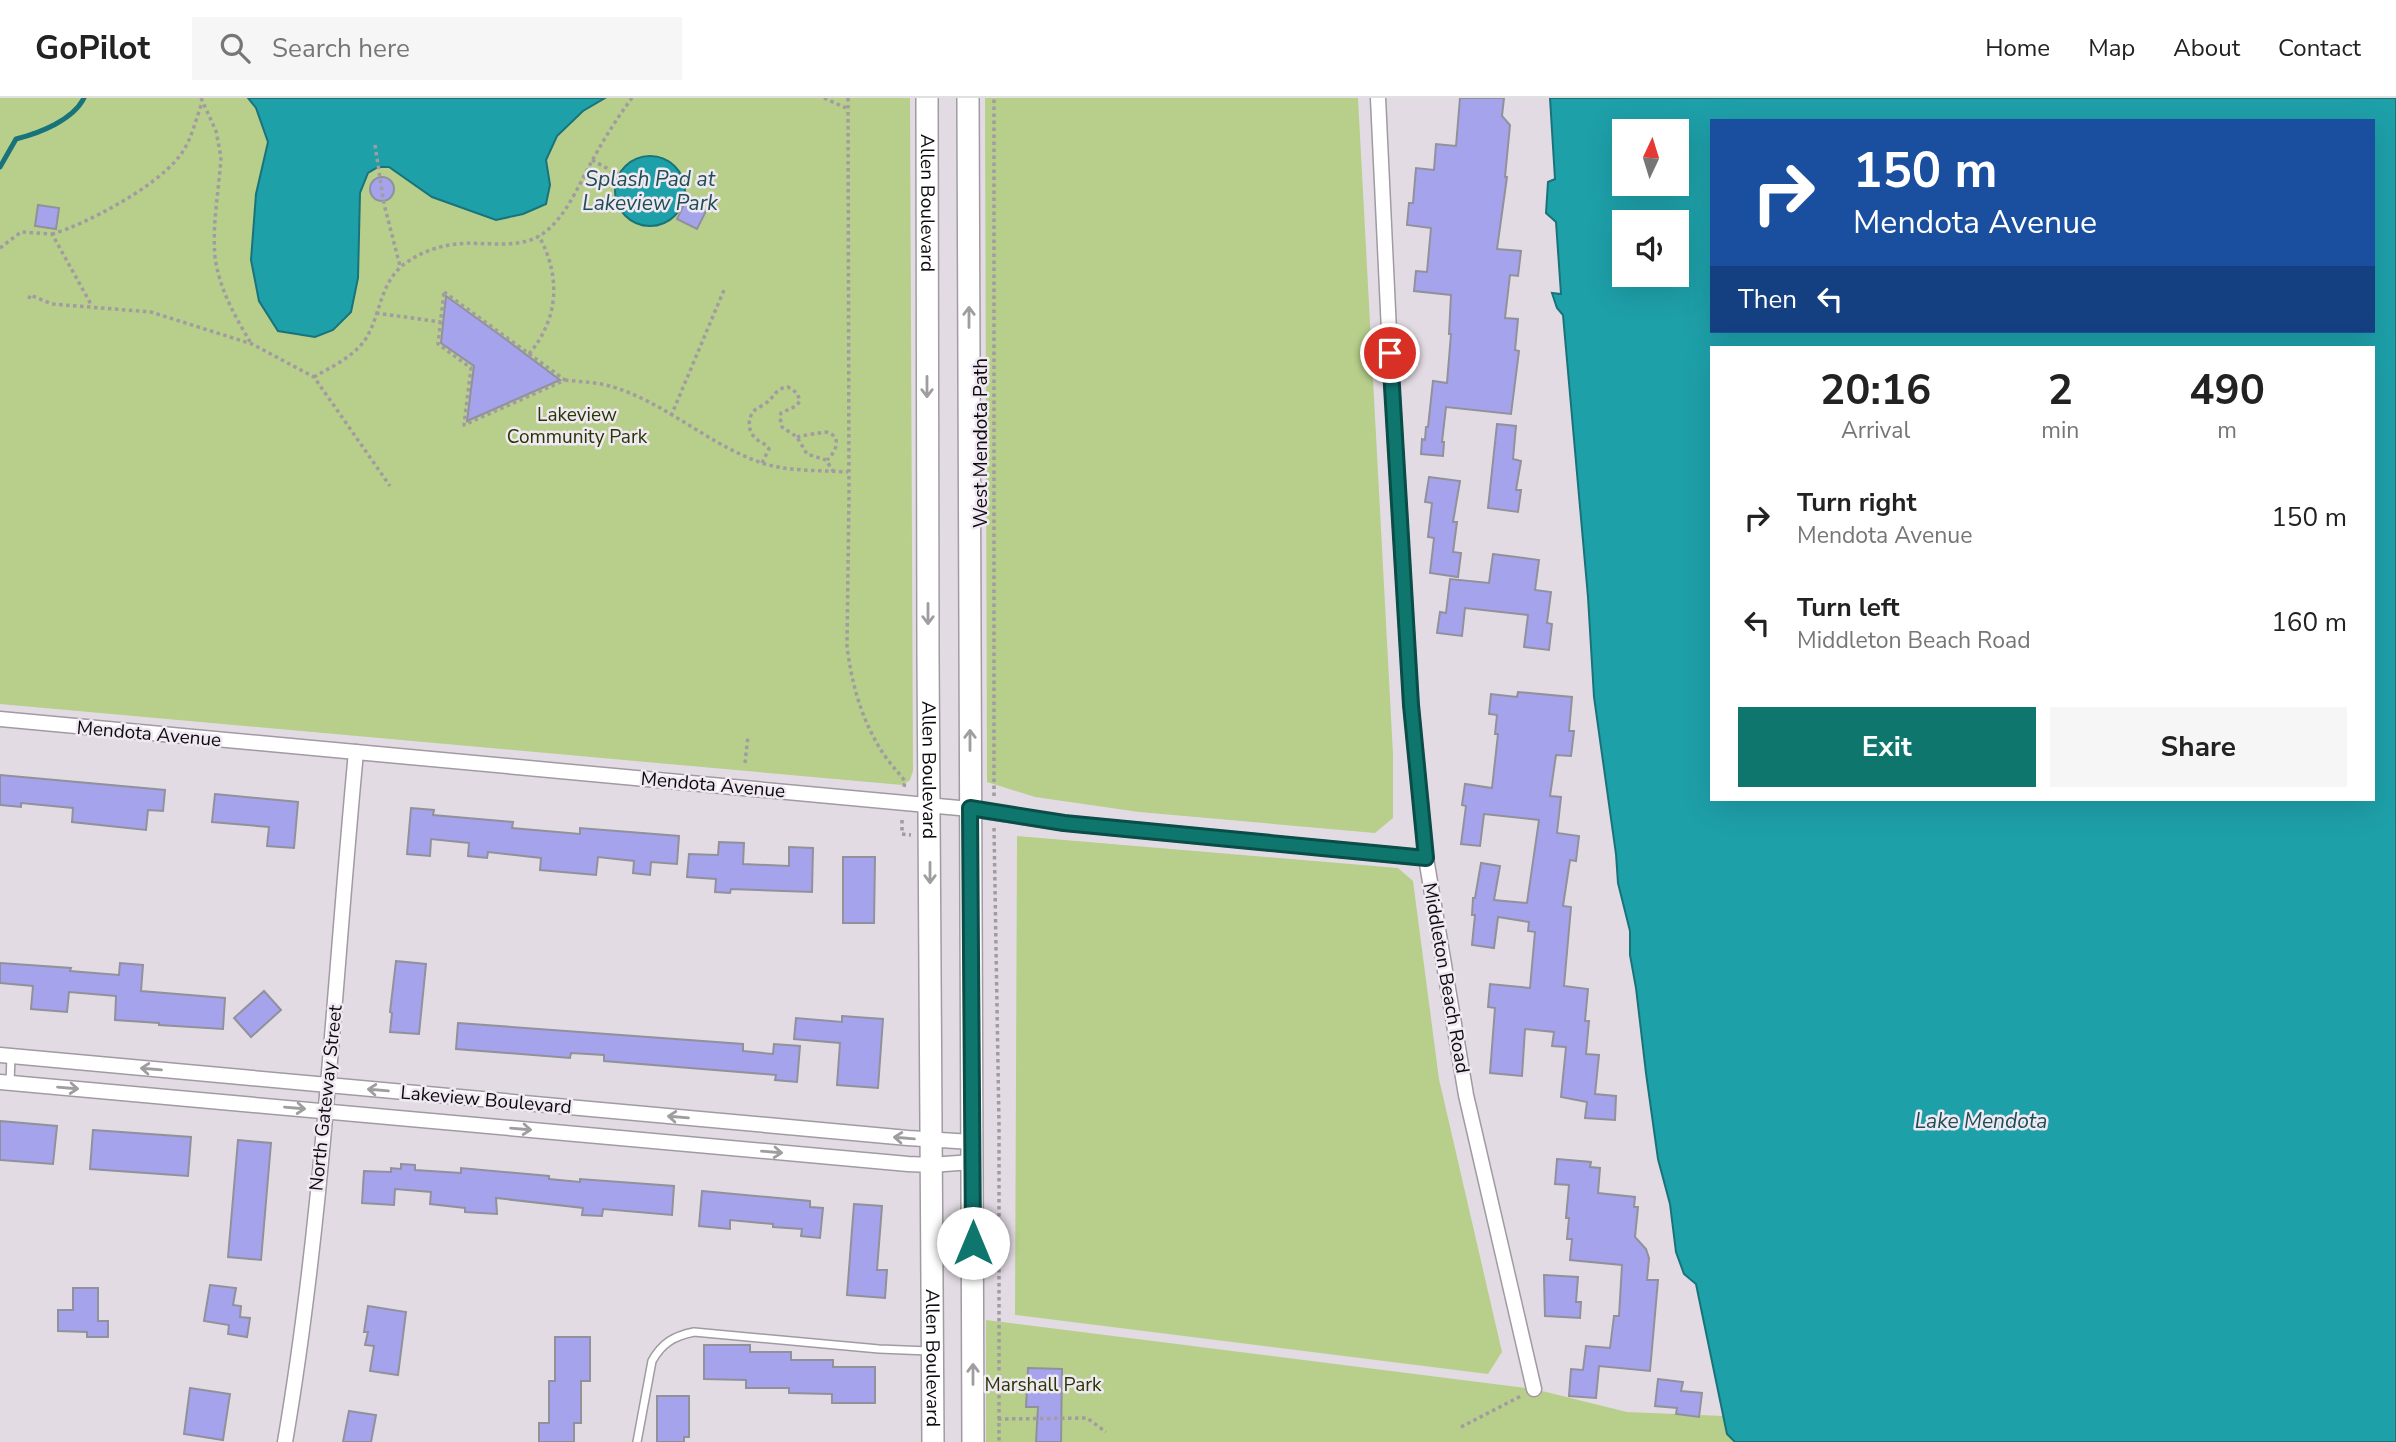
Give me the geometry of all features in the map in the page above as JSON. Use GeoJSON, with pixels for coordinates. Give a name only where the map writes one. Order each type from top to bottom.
{"type":"FeatureCollection","features":[{"type":"Feature","properties":{"kind":"main road","name":"Allen Boulevard"},"geometry":{"type":"LineString","coordinates":[[927,98],[933,1442]]}},
{"type":"Feature","properties":{"kind":"main road","name":"Allen Boulevard"},"geometry":{"type":"LineString","coordinates":[[968,98],[974,1442]]}},
{"type":"Feature","properties":{"kind":"street","name":"Middleton Beach Road"},"geometry":{"type":"LineString","coordinates":[[1378,98],[1409,678],[1426,858],[1466,1095],[1534,1389]]}},
{"type":"Feature","properties":{"kind":"street","name":"Mendota Avenue"},"geometry":{"type":"LineString","coordinates":[[0,719],[970,808],[1064,823],[1426,858]]}},
{"type":"Feature","properties":{"kind":"street","name":"North Gateway Street"},"geometry":{"type":"LineString","coordinates":[[285,1442],[301,1352],[328,1086],[356,752]]}},
{"type":"Feature","properties":{"kind":"street","name":"Lakeview Boulevard"},"geometry":{"type":"LineString","coordinates":[[6,1056],[932,1140],[972,1152]]}},
{"type":"Feature","properties":{"kind":"street","name":"Lakeview Boulevard"},"geometry":{"type":"LineString","coordinates":[[5,1083],[931,1165],[972,1152]]}},
{"type":"Feature","properties":{"kind":"lane"},"geometry":{"type":"LineString","coordinates":[[5,1083],[6,1056]]}},
{"type":"Feature","properties":{"kind":"lane"},"geometry":{"type":"LineString","coordinates":[[637,1442],[652,1361],[658,1350],[674,1336],[694,1332],[879,1349],[933,1351]]}},
{"type":"Feature","properties":{"kind":"path"},"geometry":{"type":"LineString","coordinates":[[314,377],[353,353],[363,342],[382,293],[401,267],[416,256],[431,249],[457,244],[517,242],[539,236],[568,207],[592,160],[632,98]]}},
{"type":"Feature","properties":{"kind":"path"},"geometry":{"type":"LineString","coordinates":[[824,98],[846,108]]}},
{"type":"Feature","properties":{"kind":"path"},"geometry":{"type":"LineString","coordinates":[[848,98],[846,646],[849,670],[864,720],[887,759],[905,781]]}},
{"type":"Feature","properties":{"kind":"path","name":"West Mendota Path"},"geometry":{"type":"LineString","coordinates":[[994,98],[994,789]]}},
{"type":"Feature","properties":{"kind":"path"},"geometry":{"type":"LineString","coordinates":[[0,247],[21,232],[52,234],[70,229],[168,169],[189,141],[201,100]]}},
{"type":"Feature","properties":{"kind":"path"},"geometry":{"type":"LineString","coordinates":[[201,100],[216,131],[221,157],[215,258],[230,305],[252,344]]}},
{"type":"Feature","properties":{"kind":"path"},"geometry":{"type":"LineString","coordinates":[[375,145],[384,204],[401,267]]}},
{"type":"Feature","properties":{"kind":"path"},"geometry":{"type":"LineString","coordinates":[[592,160],[619,175]]}},
{"type":"Feature","properties":{"kind":"path"},"geometry":{"type":"LineString","coordinates":[[52,234],[92,306]]}},
{"type":"Feature","properties":{"kind":"path"},"geometry":{"type":"LineString","coordinates":[[529,354],[548,326],[553,296],[553,265],[539,236]]}},
{"type":"Feature","properties":{"kind":"path"},"geometry":{"type":"LineString","coordinates":[[671,415],[724,290]]}},
{"type":"Feature","properties":{"kind":"path"},"geometry":{"type":"LineString","coordinates":[[565,380],[464,425],[471,368],[438,344],[444,292],[565,380],[614,387],[762,463],[810,471],[848,472]]}},
{"type":"Feature","properties":{"kind":"path"},"geometry":{"type":"LineString","coordinates":[[29,299],[30,295],[52,304],[151,312],[252,344],[314,377],[390,486]]}},
{"type":"Feature","properties":{"kind":"path"},"geometry":{"type":"LineString","coordinates":[[376,313],[441,322]]}},
{"type":"Feature","properties":{"kind":"path"},"geometry":{"type":"LineString","coordinates":[[762,463],[769,449],[754,437],[750,430],[750,418],[756,409],[769,401],[776,392],[788,387],[797,393],[800,401],[781,413],[785,431],[797,437],[807,454],[826,460],[833,471]]}},
{"type":"Feature","properties":{"kind":"path"},"geometry":{"type":"LineString","coordinates":[[797,437],[806,433],[829,433],[837,445],[835,453],[826,460]]}},
{"type":"Feature","properties":{"kind":"path"},"geometry":{"type":"LineString","coordinates":[[746,763],[748,736]]}},
{"type":"Feature","properties":{"kind":"path"},"geometry":{"type":"LineString","coordinates":[[902,828],[902,834]]}},
{"type":"Feature","properties":{"kind":"path"},"geometry":{"type":"LineString","coordinates":[[994,840],[999,1125],[999,1442]]}},
{"type":"Feature","properties":{"kind":"path"},"geometry":{"type":"LineString","coordinates":[[1461,1427],[1534,1389]]}},
{"type":"Feature","properties":{"kind":"path"},"geometry":{"type":"LineString","coordinates":[[998,1419],[1087,1418],[1106,1433]]}},
{"type":"Feature","properties":{"kind":"green space","name":"Lakeview Community Park"},"geometry":{"type":"Polygon","coordinates":[[[0,98],[910,98],[913,771],[910,780],[903,785],[891,784],[0,704],[0,98]]]}},
{"type":"Feature","properties":{"kind":"green space"},"geometry":{"type":"Polygon","coordinates":[[[985,98],[1358,98],[1393,754],[1393,818],[1375,833],[1139,812],[1035,797],[987,782],[985,98]]]}},
{"type":"Feature","properties":{"kind":"green space"},"geometry":{"type":"Polygon","coordinates":[[[1017,836],[1398,868],[1413,881],[1439,1079],[1502,1352],[1488,1374],[1015,1315],[1017,836]]]}},
{"type":"Feature","properties":{"kind":"green space","name":"Marshall Park"},"geometry":{"type":"Polygon","coordinates":[[[986,1320],[1534,1389],[1627,1412],[1724,1416],[1727,1434],[1735,1442],[986,1442],[986,1320]]]}},
{"type":"Feature","properties":{"kind":"water"},"geometry":{"type":"Polygon","coordinates":[[[248,98],[605,98],[583,111],[557,136],[546,160],[550,185],[546,204],[523,214],[496,220],[432,197],[389,167],[378,167],[368,173],[360,193],[358,278],[351,312],[333,330],[315,337],[278,331],[259,301],[251,260],[256,194],[268,142],[256,108],[248,98]]]}},
{"type":"Feature","properties":{"kind":"water","name":"Lake Mendota"},"geometry":{"type":"Polygon","coordinates":[[[1550,98],[2396,98],[2396,1442],[1735,1442],[1727,1434],[1696,1284],[1684,1274],[1676,1252],[1670,1204],[1658,1159],[1630,955],[1630,931],[1618,883],[1594,697],[1588,597],[1563,315],[1557,308],[1552,293],[1561,294],[1556,222],[1546,213],[1548,182],[1555,179],[1550,98]]]}},
{"type":"Feature","properties":{"kind":"water","name":"Splash Pad at Lakeview Park"},"geometry":{"type":"Polygon","coordinates":[[[650,156],[669,162],[679,172],[685,191],[679,210],[669,220],[650,226],[631,220],[621,210],[615,191],[621,172],[631,162],[650,156]]]}},
{"type":"Feature","properties":{"kind":"building"},"geometry":{"type":"Polygon","coordinates":[[[1460,98],[1504,98],[1502,116],[1510,125],[1507,177],[1497,249],[1521,251],[1518,276],[1510,275],[1505,318],[1518,319],[1515,350],[1519,351],[1511,414],[1446,407],[1443,456],[1421,454],[1422,439],[1425,440],[1428,427],[1433,381],[1447,383],[1451,295],[1414,291],[1416,271],[1427,272],[1431,228],[1407,225],[1409,203],[1413,203],[1416,168],[1434,170],[1436,144],[1456,146],[1460,98]]]}},
{"type":"Feature","properties":{"kind":"building"},"geometry":{"type":"Polygon","coordinates":[[[382,177],[393,184],[394,189],[387,200],[382,201],[371,194],[370,189],[377,178],[382,177]]]}},
{"type":"Feature","properties":{"kind":"building"},"geometry":{"type":"Polygon","coordinates":[[[686,200],[706,211],[697,229],[677,219],[686,200]]]}},
{"type":"Feature","properties":{"kind":"building"},"geometry":{"type":"Polygon","coordinates":[[[38,205],[59,208],[56,229],[35,226],[38,205]]]}},
{"type":"Feature","properties":{"kind":"building"},"geometry":{"type":"Polygon","coordinates":[[[446,296],[560,380],[467,421],[474,366],[441,343],[446,296]]]}},
{"type":"Feature","properties":{"kind":"building"},"geometry":{"type":"Polygon","coordinates":[[[1497,424],[1516,426],[1513,459],[1521,461],[1516,490],[1521,490],[1518,512],[1488,508],[1497,424]]]}},
{"type":"Feature","properties":{"kind":"building"},"geometry":{"type":"Polygon","coordinates":[[[1429,477],[1460,481],[1453,522],[1457,522],[1453,552],[1461,553],[1458,577],[1430,573],[1434,538],[1428,537],[1432,503],[1425,502],[1429,477]]]}},
{"type":"Feature","properties":{"kind":"building"},"geometry":{"type":"Polygon","coordinates":[[[1493,554],[1539,560],[1535,590],[1551,592],[1547,623],[1552,624],[1549,650],[1524,647],[1528,615],[1465,608],[1462,636],[1437,633],[1440,612],[1446,613],[1450,579],[1489,583],[1493,554]]]}},
{"type":"Feature","properties":{"kind":"building"},"geometry":{"type":"Polygon","coordinates":[[[1518,692],[1572,697],[1569,731],[1574,731],[1571,756],[1556,755],[1550,796],[1561,797],[1557,833],[1579,836],[1576,861],[1570,860],[1563,906],[1571,907],[1564,986],[1588,989],[1586,1054],[1599,1055],[1595,1094],[1616,1096],[1615,1120],[1585,1118],[1587,1102],[1561,1097],[1566,1047],[1552,1046],[1554,1032],[1525,1029],[1522,1076],[1490,1073],[1495,1008],[1488,1007],[1490,984],[1530,988],[1535,932],[1528,931],[1529,922],[1498,917],[1494,948],[1472,945],[1475,915],[1472,915],[1473,898],[1481,863],[1500,866],[1494,900],[1527,903],[1539,820],[1484,814],[1480,846],[1461,844],[1466,806],[1462,805],[1465,784],[1492,788],[1498,734],[1495,734],[1497,715],[1489,714],[1491,694],[1517,697],[1518,692]]]}},
{"type":"Feature","properties":{"kind":"building"},"geometry":{"type":"Polygon","coordinates":[[[0,775],[165,790],[163,811],[148,810],[146,830],[72,822],[73,808],[21,803],[21,807],[0,805],[0,775]]]}},
{"type":"Feature","properties":{"kind":"building"},"geometry":{"type":"Polygon","coordinates":[[[215,794],[298,802],[294,848],[267,846],[269,827],[212,822],[215,794]]]}},
{"type":"Feature","properties":{"kind":"building"},"geometry":{"type":"Polygon","coordinates":[[[411,808],[434,810],[433,815],[513,822],[512,828],[580,834],[580,828],[679,836],[677,864],[651,862],[650,875],[633,873],[634,861],[598,857],[596,875],[540,870],[541,858],[488,852],[487,858],[468,856],[469,843],[431,839],[430,856],[407,854],[411,808]]]}},
{"type":"Feature","properties":{"kind":"building"},"geometry":{"type":"Polygon","coordinates":[[[719,842],[744,843],[743,864],[789,866],[789,847],[813,848],[812,892],[731,889],[730,893],[715,892],[716,879],[687,877],[689,854],[718,855],[719,842]]]}},
{"type":"Feature","properties":{"kind":"building"},"geometry":{"type":"Polygon","coordinates":[[[843,857],[875,857],[874,923],[843,923],[843,857]]]}},
{"type":"Feature","properties":{"kind":"building"},"geometry":{"type":"Polygon","coordinates":[[[396,961],[426,964],[419,1034],[390,1032],[396,961]]]}},
{"type":"Feature","properties":{"kind":"building"},"geometry":{"type":"Polygon","coordinates":[[[0,963],[71,968],[70,971],[119,975],[120,963],[143,965],[141,991],[225,998],[223,1029],[115,1020],[116,996],[69,992],[67,1012],[31,1009],[33,986],[0,983],[0,963]]]}},
{"type":"Feature","properties":{"kind":"building"},"geometry":{"type":"Polygon","coordinates":[[[264,991],[281,1010],[251,1037],[234,1018],[264,991]]]}},
{"type":"Feature","properties":{"kind":"building"},"geometry":{"type":"Polygon","coordinates":[[[842,1016],[883,1019],[878,1088],[837,1085],[840,1043],[794,1039],[796,1018],[842,1022],[842,1016]]]}},
{"type":"Feature","properties":{"kind":"building"},"geometry":{"type":"Polygon","coordinates":[[[458,1023],[743,1044],[743,1051],[773,1054],[774,1044],[800,1046],[797,1082],[775,1080],[776,1075],[604,1061],[604,1055],[571,1053],[570,1058],[456,1049],[458,1023]]]}},
{"type":"Feature","properties":{"kind":"building"},"geometry":{"type":"Polygon","coordinates":[[[0,1121],[57,1126],[53,1164],[0,1160],[0,1121]]]}},
{"type":"Feature","properties":{"kind":"building"},"geometry":{"type":"Polygon","coordinates":[[[93,1130],[191,1137],[188,1176],[90,1169],[93,1130]]]}},
{"type":"Feature","properties":{"kind":"building"},"geometry":{"type":"Polygon","coordinates":[[[238,1140],[271,1143],[261,1260],[228,1257],[238,1140]]]}},
{"type":"Feature","properties":{"kind":"building"},"geometry":{"type":"Polygon","coordinates":[[[1557,1159],[1591,1162],[1590,1167],[1600,1168],[1598,1193],[1635,1197],[1634,1207],[1638,1207],[1635,1237],[1646,1249],[1649,1258],[1647,1280],[1658,1280],[1650,1371],[1599,1366],[1596,1398],[1569,1396],[1571,1369],[1583,1370],[1586,1346],[1610,1348],[1614,1316],[1619,1316],[1622,1265],[1570,1260],[1572,1239],[1567,1239],[1569,1218],[1566,1218],[1569,1185],[1555,1184],[1557,1159]]]}},
{"type":"Feature","properties":{"kind":"building"},"geometry":{"type":"Polygon","coordinates":[[[401,1164],[415,1165],[415,1170],[461,1173],[461,1168],[549,1176],[549,1179],[580,1182],[580,1179],[674,1186],[672,1215],[603,1209],[602,1216],[582,1215],[583,1208],[496,1198],[497,1214],[465,1212],[465,1208],[430,1204],[431,1192],[395,1189],[394,1205],[362,1203],[364,1171],[391,1172],[391,1168],[401,1169],[401,1164]]]}},
{"type":"Feature","properties":{"kind":"building"},"geometry":{"type":"Polygon","coordinates":[[[702,1191],[810,1201],[810,1207],[823,1208],[820,1238],[801,1236],[802,1229],[773,1227],[773,1224],[730,1220],[730,1229],[699,1226],[702,1191]]]}},
{"type":"Feature","properties":{"kind":"building"},"geometry":{"type":"Polygon","coordinates":[[[854,1204],[882,1206],[877,1270],[887,1270],[885,1298],[847,1295],[854,1204]]]}},
{"type":"Feature","properties":{"kind":"building"},"geometry":{"type":"Polygon","coordinates":[[[1544,1275],[1578,1277],[1576,1302],[1581,1302],[1580,1318],[1545,1316],[1544,1275]]]}},
{"type":"Feature","properties":{"kind":"building"},"geometry":{"type":"Polygon","coordinates":[[[210,1285],[236,1288],[233,1305],[241,1306],[240,1317],[250,1318],[247,1337],[228,1334],[229,1325],[204,1321],[210,1285]]]}},
{"type":"Feature","properties":{"kind":"building"},"geometry":{"type":"Polygon","coordinates":[[[73,1288],[98,1288],[98,1321],[108,1321],[108,1337],[87,1337],[87,1332],[58,1331],[58,1310],[73,1310],[73,1288]]]}},
{"type":"Feature","properties":{"kind":"building"},"geometry":{"type":"Polygon","coordinates":[[[368,1306],[406,1312],[398,1375],[370,1371],[374,1346],[365,1345],[368,1332],[364,1332],[368,1306]]]}},
{"type":"Feature","properties":{"kind":"building"},"geometry":{"type":"Polygon","coordinates":[[[555,1337],[590,1337],[590,1381],[581,1381],[581,1423],[574,1423],[574,1442],[539,1442],[539,1423],[549,1423],[549,1381],[555,1381],[555,1337]]]}},
{"type":"Feature","properties":{"kind":"building"},"geometry":{"type":"Polygon","coordinates":[[[704,1345],[750,1345],[750,1352],[791,1352],[791,1360],[833,1360],[833,1367],[875,1367],[875,1403],[832,1403],[832,1394],[789,1393],[789,1388],[746,1388],[746,1380],[704,1379],[704,1345]]]}},
{"type":"Feature","properties":{"kind":"building"},"geometry":{"type":"Polygon","coordinates":[[[1028,1368],[1062,1369],[1061,1442],[1036,1442],[1038,1407],[1026,1407],[1028,1368]]]}},
{"type":"Feature","properties":{"kind":"building"},"geometry":{"type":"Polygon","coordinates":[[[1658,1379],[1683,1382],[1681,1391],[1702,1393],[1699,1417],[1676,1414],[1677,1408],[1655,1406],[1658,1379]]]}},
{"type":"Feature","properties":{"kind":"building"},"geometry":{"type":"Polygon","coordinates":[[[190,1388],[230,1394],[223,1440],[184,1434],[190,1388]]]}},
{"type":"Feature","properties":{"kind":"building"},"geometry":{"type":"Polygon","coordinates":[[[657,1396],[689,1396],[689,1437],[684,1437],[684,1442],[657,1442],[657,1396]]]}},
{"type":"Feature","properties":{"kind":"building"},"geometry":{"type":"Polygon","coordinates":[[[349,1411],[376,1415],[371,1442],[343,1442],[349,1411]]]}},
{"type":"Feature","properties":{"kind":"waterway"},"geometry":{"type":"LineString","coordinates":[[0,167],[16,139],[64,119],[84,98]]}},
{"type":"Feature","properties":{"kind":"route"},"geometry":{"type":"LineString","coordinates":[[973,1243],[970,808],[1064,823],[1426,858],[1411,705],[1390,353]]}}]}
